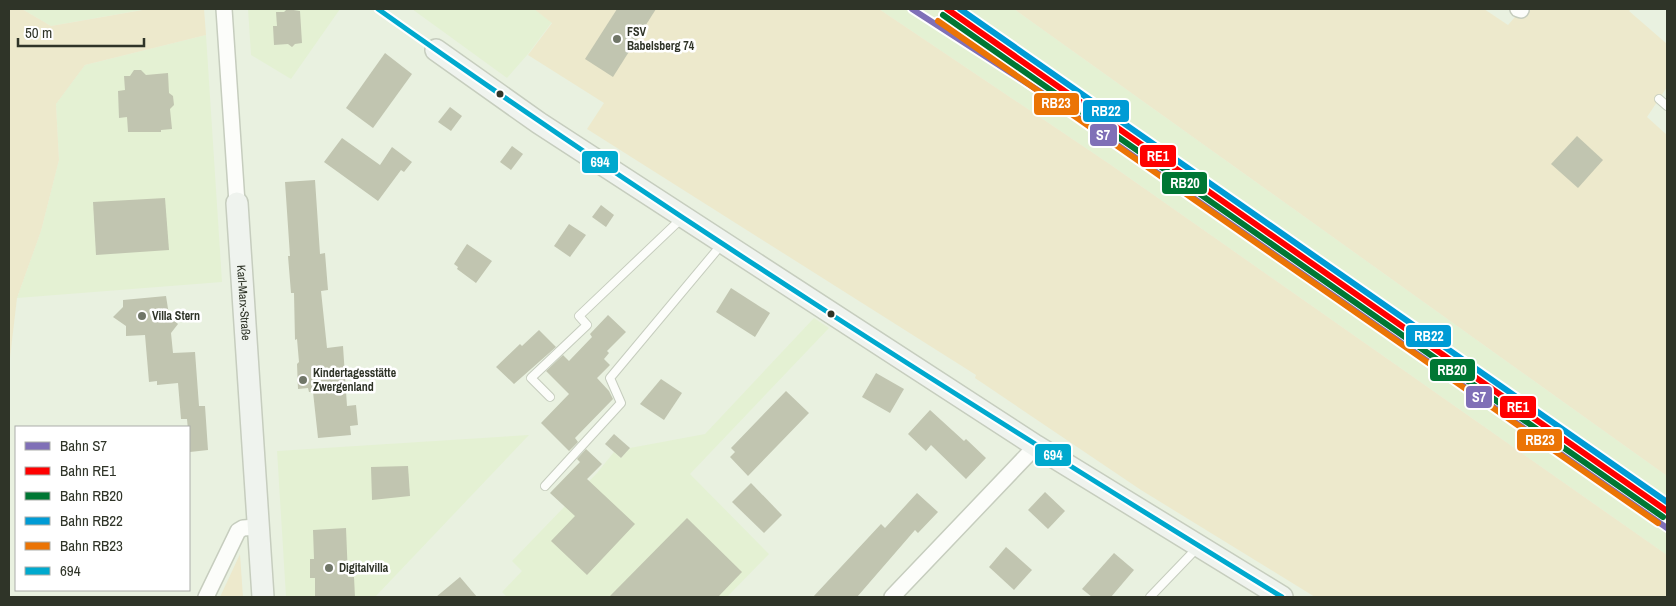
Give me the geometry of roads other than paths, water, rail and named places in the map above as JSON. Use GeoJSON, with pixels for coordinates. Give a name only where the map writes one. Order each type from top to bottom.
{"type":"FeatureCollection","features":[{"type":"Feature","properties":{"kind":"street","name":"Karl-Marx-Straße"},"geometry":{"type":"LineString","coordinates":[[224,9],[263,597]]}},
{"type":"Feature","properties":{"kind":"street"},"geometry":{"type":"LineString","coordinates":[[436,50],[676,224],[1282,597]]}},
{"type":"Feature","properties":{"kind":"street"},"geometry":{"type":"LineString","coordinates":[[892,597],[1036,446]]}},
{"type":"Feature","properties":{"kind":"street"},"geometry":{"type":"LineString","coordinates":[[206,597],[238,531],[243,528],[258,527]]}},
{"type":"Feature","properties":{"kind":"lane"},"geometry":{"type":"LineString","coordinates":[[1659,99],[1667,106]]}},
{"type":"Feature","properties":{"kind":"lane"},"geometry":{"type":"LineString","coordinates":[[550,397],[531,378],[587,325],[579,316],[676,224]]}},
{"type":"Feature","properties":{"kind":"lane"},"geometry":{"type":"LineString","coordinates":[[545,486],[621,403],[610,378],[717,250]]}},
{"type":"Feature","properties":{"kind":"lane"},"geometry":{"type":"LineString","coordinates":[[1150,597],[1198,547]]}},
{"type":"Feature","properties":{"kind":"rail line","name":"S7"},"geometry":{"type":"LineString","coordinates":[[912,9],[1050,98],[1667,528]]}},
{"type":"Feature","properties":{"kind":"rail line","name":"RE1"},"geometry":{"type":"LineString","coordinates":[[947,9],[1667,511]]}},
{"type":"Feature","properties":{"kind":"rail line","name":"RB22"},"geometry":{"type":"LineString","coordinates":[[960,9],[1667,502]]}},
{"type":"Feature","properties":{"kind":"rail line","name":"RB20"},"geometry":{"type":"LineString","coordinates":[[943,15],[1663,517]]}},
{"type":"Feature","properties":{"kind":"rail line","name":"RB23"},"geometry":{"type":"LineString","coordinates":[[938,21],[1658,523]]}},
{"type":"Feature","properties":{"kind":"place","name":"FSV Babelsberg 74"},"geometry":{"type":"Point","coordinates":[617,39]}},
{"type":"Feature","properties":{"kind":"place","name":"Villa Stern"},"geometry":{"type":"Point","coordinates":[142,316]}},
{"type":"Feature","properties":{"kind":"place","name":"Kindertagesstätte Zwergenland"},"geometry":{"type":"Point","coordinates":[303,380]}},
{"type":"Feature","properties":{"kind":"place","name":"Digitalvilla"},"geometry":{"type":"Point","coordinates":[329,568]}}]}
